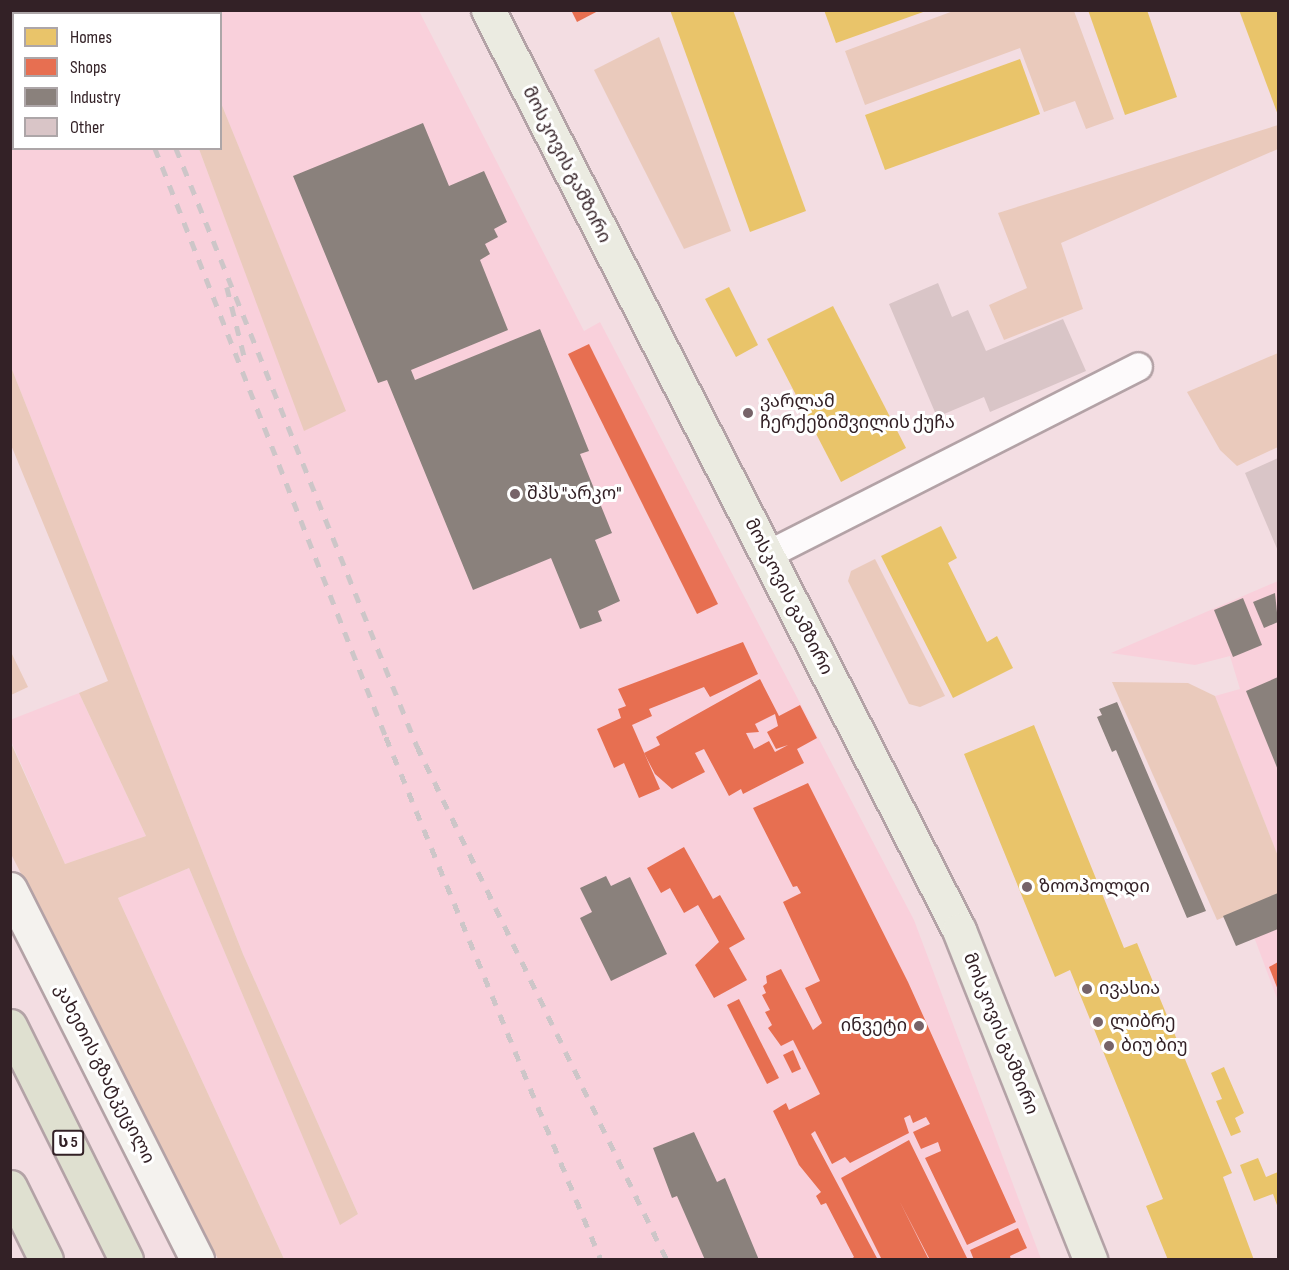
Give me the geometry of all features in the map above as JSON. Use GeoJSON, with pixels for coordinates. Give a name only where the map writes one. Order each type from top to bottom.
{"type":"FeatureCollection","features":[{"type":"Feature","properties":{"kind":"highway","name":"ს 5"},"geometry":{"type":"LineString","coordinates":[[10,1026],[126,1260]]}},
{"type":"Feature","properties":{"kind":"highway"},"geometry":{"type":"LineString","coordinates":[[10,1187],[46,1260]]}},
{"type":"Feature","properties":{"kind":"main road","name":"მოსკოვის გამზირი"},"geometry":{"type":"LineString","coordinates":[[488,10],[959,930],[1090,1260]]}},
{"type":"Feature","properties":{"kind":"main road","name":"მოსკოვის გამზირი"},"geometry":{"type":"LineString","coordinates":[[1063,1195],[1082,1260]]}},
{"type":"Feature","properties":{"kind":"street"},"geometry":{"type":"LineString","coordinates":[[766,555],[1138,366]]}},
{"type":"Feature","properties":{"kind":"street","name":"კახეთის გზატკეცილი"},"geometry":{"type":"LineString","coordinates":[[10,889],[197,1260]]}},
{"type":"Feature","properties":{"kind":"shaded area"},"geometry":{"type":"Polygon","coordinates":[[[956,10],[1074,11],[1114,119],[1086,129],[1075,101],[1044,112],[1020,48],[865,105],[845,51],[956,10]]]}},
{"type":"Feature","properties":{"kind":"shaded area"},"geometry":{"type":"Polygon","coordinates":[[[11,11],[150,11],[12,12],[12,150],[199,150],[305,430],[345,411],[222,105],[222,12],[183,11],[419,11],[584,331],[600,322],[914,920],[1041,1259],[284,1259],[118,898],[189,868],[340,1224],[358,1214],[243,954],[11,367],[11,11]]]}},
{"type":"Feature","properties":{"kind":"shaded area"},"geometry":{"type":"Polygon","coordinates":[[[659,37],[731,231],[684,249],[594,70],[659,37]]]}},
{"type":"Feature","properties":{"kind":"shaded area"},"geometry":{"type":"Polygon","coordinates":[[[222,105],[346,411],[304,431],[199,150],[222,150],[222,105]]]}},
{"type":"Feature","properties":{"kind":"shaded area"},"geometry":{"type":"Polygon","coordinates":[[[1278,125],[1278,149],[1061,243],[1083,309],[1004,340],[989,305],[1027,288],[998,213],[1278,125]]]}},
{"type":"Feature","properties":{"kind":"shaded area"},"geometry":{"type":"Polygon","coordinates":[[[1278,353],[1278,447],[1237,466],[1220,450],[1187,392],[1278,353]]]}},
{"type":"Feature","properties":{"kind":"shaded area"},"geometry":{"type":"Polygon","coordinates":[[[11,367],[243,954],[358,1214],[340,1225],[189,868],[118,898],[284,1259],[218,1259],[11,854],[10,741],[65,864],[146,836],[79,693],[108,681],[11,445],[11,367]]]}},
{"type":"Feature","properties":{"kind":"shaded area"},"geometry":{"type":"Polygon","coordinates":[[[875,559],[945,696],[920,707],[909,704],[848,581],[851,571],[875,559]]]}},
{"type":"Feature","properties":{"kind":"shaded area"},"geometry":{"type":"Polygon","coordinates":[[[1278,581],[1278,856],[1215,696],[1240,689],[1230,656],[1195,665],[1111,653],[1278,581]]]}},
{"type":"Feature","properties":{"kind":"shaded area"},"geometry":{"type":"Polygon","coordinates":[[[10,650],[28,687],[11,695],[10,695],[10,650]]]}},
{"type":"Feature","properties":{"kind":"shaded area"},"geometry":{"type":"Polygon","coordinates":[[[1112,682],[1188,683],[1215,696],[1278,856],[1278,895],[1217,920],[1112,682]]]}},
{"type":"Feature","properties":{"kind":"shaded area"},"geometry":{"type":"Polygon","coordinates":[[[79,693],[146,836],[65,864],[11,741],[10,720],[79,693]]]}},
{"type":"Feature","properties":{"kind":"shaded area"},"geometry":{"type":"Polygon","coordinates":[[[1278,895],[1278,1001],[1244,910],[1278,895]]]}},
{"type":"Feature","properties":{"kind":"building: Homes"},"geometry":{"type":"Polygon","coordinates":[[[670,10],[733,10],[806,211],[750,232],[670,10]]]}},
{"type":"Feature","properties":{"kind":"building: Homes"},"geometry":{"type":"Polygon","coordinates":[[[824,10],[926,10],[926,11],[836,43],[824,10]]]}},
{"type":"Feature","properties":{"kind":"building: Homes"},"geometry":{"type":"Polygon","coordinates":[[[1088,10],[1147,10],[1177,97],[1125,115],[1088,10]]]}},
{"type":"Feature","properties":{"kind":"building: Homes"},"geometry":{"type":"Polygon","coordinates":[[[1239,10],[1278,10],[1278,115],[1239,10]]]}},
{"type":"Feature","properties":{"kind":"building: Homes"},"geometry":{"type":"Polygon","coordinates":[[[1020,59],[1040,114],[885,170],[865,115],[1020,59]]]}},
{"type":"Feature","properties":{"kind":"building: Homes"},"geometry":{"type":"Polygon","coordinates":[[[729,287],[758,345],[736,357],[705,299],[729,287]]]}},
{"type":"Feature","properties":{"kind":"building: Homes"},"geometry":{"type":"Polygon","coordinates":[[[833,306],[906,448],[841,482],[767,339],[833,306]]]}},
{"type":"Feature","properties":{"kind":"building: Homes"},"geometry":{"type":"Polygon","coordinates":[[[941,526],[957,558],[948,563],[987,642],[997,636],[1013,668],[953,698],[881,556],[941,526]]]}},
{"type":"Feature","properties":{"kind":"building: Homes"},"geometry":{"type":"Polygon","coordinates":[[[1034,725],[1124,948],[1137,943],[1232,1173],[1223,1177],[1254,1260],[1168,1260],[1146,1206],[1163,1199],[1070,970],[1055,977],[964,754],[1034,725]]]}},
{"type":"Feature","properties":{"kind":"building: Homes"},"geometry":{"type":"Polygon","coordinates":[[[1224,1067],[1244,1113],[1235,1118],[1241,1132],[1231,1136],[1216,1101],[1222,1099],[1211,1073],[1224,1067]]]}},
{"type":"Feature","properties":{"kind":"building: Homes"},"geometry":{"type":"Polygon","coordinates":[[[1258,1158],[1266,1177],[1278,1172],[1278,1208],[1273,1194],[1254,1201],[1240,1165],[1258,1158]]]}},
{"type":"Feature","properties":{"kind":"building: Shops"},"geometry":{"type":"Polygon","coordinates":[[[571,10],[600,10],[577,22],[571,10]]]}},
{"type":"Feature","properties":{"kind":"building: Shops"},"geometry":{"type":"Polygon","coordinates":[[[589,344],[718,604],[697,614],[568,354],[589,344]]]}},
{"type":"Feature","properties":{"kind":"building: Shops"},"geometry":{"type":"Polygon","coordinates":[[[743,642],[758,674],[710,697],[704,687],[649,709],[652,716],[632,725],[660,789],[639,798],[624,763],[614,768],[597,729],[621,718],[618,709],[626,706],[618,689],[743,642]]]}},
{"type":"Feature","properties":{"kind":"building: Shops"},"geometry":{"type":"Polygon","coordinates":[[[760,679],[779,716],[800,705],[817,738],[797,749],[804,763],[743,794],[741,789],[729,796],[704,749],[695,753],[705,772],[672,789],[655,774],[644,753],[660,745],[656,737],[760,679]],[[775,714],[755,724],[759,732],[746,733],[754,749],[769,741],[775,752],[788,745],[776,749],[767,732],[778,726],[775,714]]]}},
{"type":"Feature","properties":{"kind":"building: Shops"},"geometry":{"type":"Polygon","coordinates":[[[808,783],[908,982],[1016,1222],[967,1245],[925,1158],[941,1151],[938,1142],[921,1149],[913,1132],[930,1124],[926,1117],[913,1123],[910,1115],[904,1118],[909,1133],[850,1163],[845,1157],[832,1164],[815,1131],[811,1134],[878,1260],[850,1260],[854,1257],[826,1203],[821,1205],[816,1196],[821,1192],[799,1165],[773,1111],[786,1103],[789,1110],[820,1094],[793,1040],[781,1046],[768,1028],[772,1025],[765,1012],[770,1010],[762,995],[766,993],[763,986],[767,983],[766,976],[781,969],[813,1030],[822,1023],[805,988],[820,981],[783,902],[801,893],[797,886],[793,887],[753,808],[808,783]]]}},
{"type":"Feature","properties":{"kind":"building: Shops"},"geometry":{"type":"Polygon","coordinates":[[[684,847],[713,899],[720,895],[745,939],[729,948],[747,980],[714,998],[695,965],[719,942],[698,905],[684,913],[670,888],[661,893],[647,868],[684,847]]]}},
{"type":"Feature","properties":{"kind":"building: Shops"},"geometry":{"type":"Polygon","coordinates":[[[1278,962],[1278,990],[1269,967],[1278,962]]]}},
{"type":"Feature","properties":{"kind":"building: Shops"},"geometry":{"type":"Polygon","coordinates":[[[739,999],[779,1078],[767,1084],[727,1005],[739,999]]]}},
{"type":"Feature","properties":{"kind":"building: Shops"},"geometry":{"type":"Polygon","coordinates":[[[793,1050],[801,1069],[792,1073],[783,1055],[793,1050]]]}},
{"type":"Feature","properties":{"kind":"building: Shops"},"geometry":{"type":"Polygon","coordinates":[[[909,1140],[968,1260],[930,1260],[900,1202],[929,1260],[882,1260],[841,1178],[909,1140]]]}},
{"type":"Feature","properties":{"kind":"building: Shops"},"geometry":{"type":"Polygon","coordinates":[[[1018,1228],[1027,1248],[1010,1256],[1011,1260],[974,1260],[970,1250],[1018,1228]]]}},
{"type":"Feature","properties":{"kind":"building: Industry"},"geometry":{"type":"Polygon","coordinates":[[[423,123],[449,186],[484,171],[507,222],[494,229],[498,237],[485,244],[490,254],[480,260],[508,330],[411,370],[415,380],[540,329],[589,451],[580,454],[612,533],[595,540],[620,601],[598,611],[602,621],[580,629],[551,558],[473,590],[387,380],[378,383],[293,176],[423,123]]]}},
{"type":"Feature","properties":{"kind":"building: Industry"},"geometry":{"type":"Polygon","coordinates":[[[1275,593],[1278,622],[1264,628],[1253,602],[1275,593]]]}},
{"type":"Feature","properties":{"kind":"building: Industry"},"geometry":{"type":"Polygon","coordinates":[[[1243,598],[1262,645],[1233,657],[1214,610],[1243,598]]]}},
{"type":"Feature","properties":{"kind":"building: Industry"},"geometry":{"type":"Polygon","coordinates":[[[1278,677],[1278,770],[1246,691],[1278,677]]]}},
{"type":"Feature","properties":{"kind":"building: Industry"},"geometry":{"type":"Polygon","coordinates":[[[1117,702],[1206,911],[1187,918],[1116,750],[1112,752],[1097,717],[1102,715],[1099,709],[1117,702]]]}},
{"type":"Feature","properties":{"kind":"building: Industry"},"geometry":{"type":"Polygon","coordinates":[[[606,876],[611,886],[630,877],[667,954],[611,981],[580,918],[592,912],[580,888],[606,876]]]}},
{"type":"Feature","properties":{"kind":"building: Industry"},"geometry":{"type":"Polygon","coordinates":[[[1278,893],[1278,929],[1236,946],[1223,916],[1278,893]]]}},
{"type":"Feature","properties":{"kind":"building: Industry"},"geometry":{"type":"Polygon","coordinates":[[[694,1132],[717,1182],[725,1178],[759,1260],[705,1260],[677,1196],[672,1198],[653,1148],[694,1132]]]}},
{"type":"Feature","properties":{"kind":"building: Other"},"geometry":{"type":"Polygon","coordinates":[[[938,283],[952,317],[968,310],[986,351],[1063,319],[1086,371],[990,412],[984,397],[937,417],[889,304],[938,283]]]}},
{"type":"Feature","properties":{"kind":"building: Other"},"geometry":{"type":"Polygon","coordinates":[[[1278,458],[1278,551],[1245,473],[1278,458]]]}},
{"type":"Feature","properties":{"kind":"railway"},"geometry":{"type":"LineString","coordinates":[[156,150],[386,737],[601,1260]]}},
{"type":"Feature","properties":{"kind":"railway"},"geometry":{"type":"LineString","coordinates":[[177,150],[417,746],[667,1260]]}},
{"type":"Feature","properties":{"kind":"railway"},"geometry":{"type":"LineString","coordinates":[[227,287],[246,363]]}},
{"type":"Feature","properties":{"kind":"place","name":"ვარლამ ჩერქეზიშვილის ქუჩა"},"geometry":{"type":"Point","coordinates":[748,413]}},
{"type":"Feature","properties":{"kind":"place","name":"შპს \"არკო\""},"geometry":{"type":"Point","coordinates":[515,494]}},
{"type":"Feature","properties":{"kind":"place","name":"ზოოპოლდი"},"geometry":{"type":"Point","coordinates":[1027,887]}},
{"type":"Feature","properties":{"kind":"place","name":"ივასია"},"geometry":{"type":"Point","coordinates":[1087,989]}},
{"type":"Feature","properties":{"kind":"place","name":"ლიბრე"},"geometry":{"type":"Point","coordinates":[1098,1022]}},
{"type":"Feature","properties":{"kind":"place","name":"ინვეტი"},"geometry":{"type":"Point","coordinates":[919,1026]}},
{"type":"Feature","properties":{"kind":"place","name":"ბიუ ბიუ"},"geometry":{"type":"Point","coordinates":[1109,1046]}}]}
